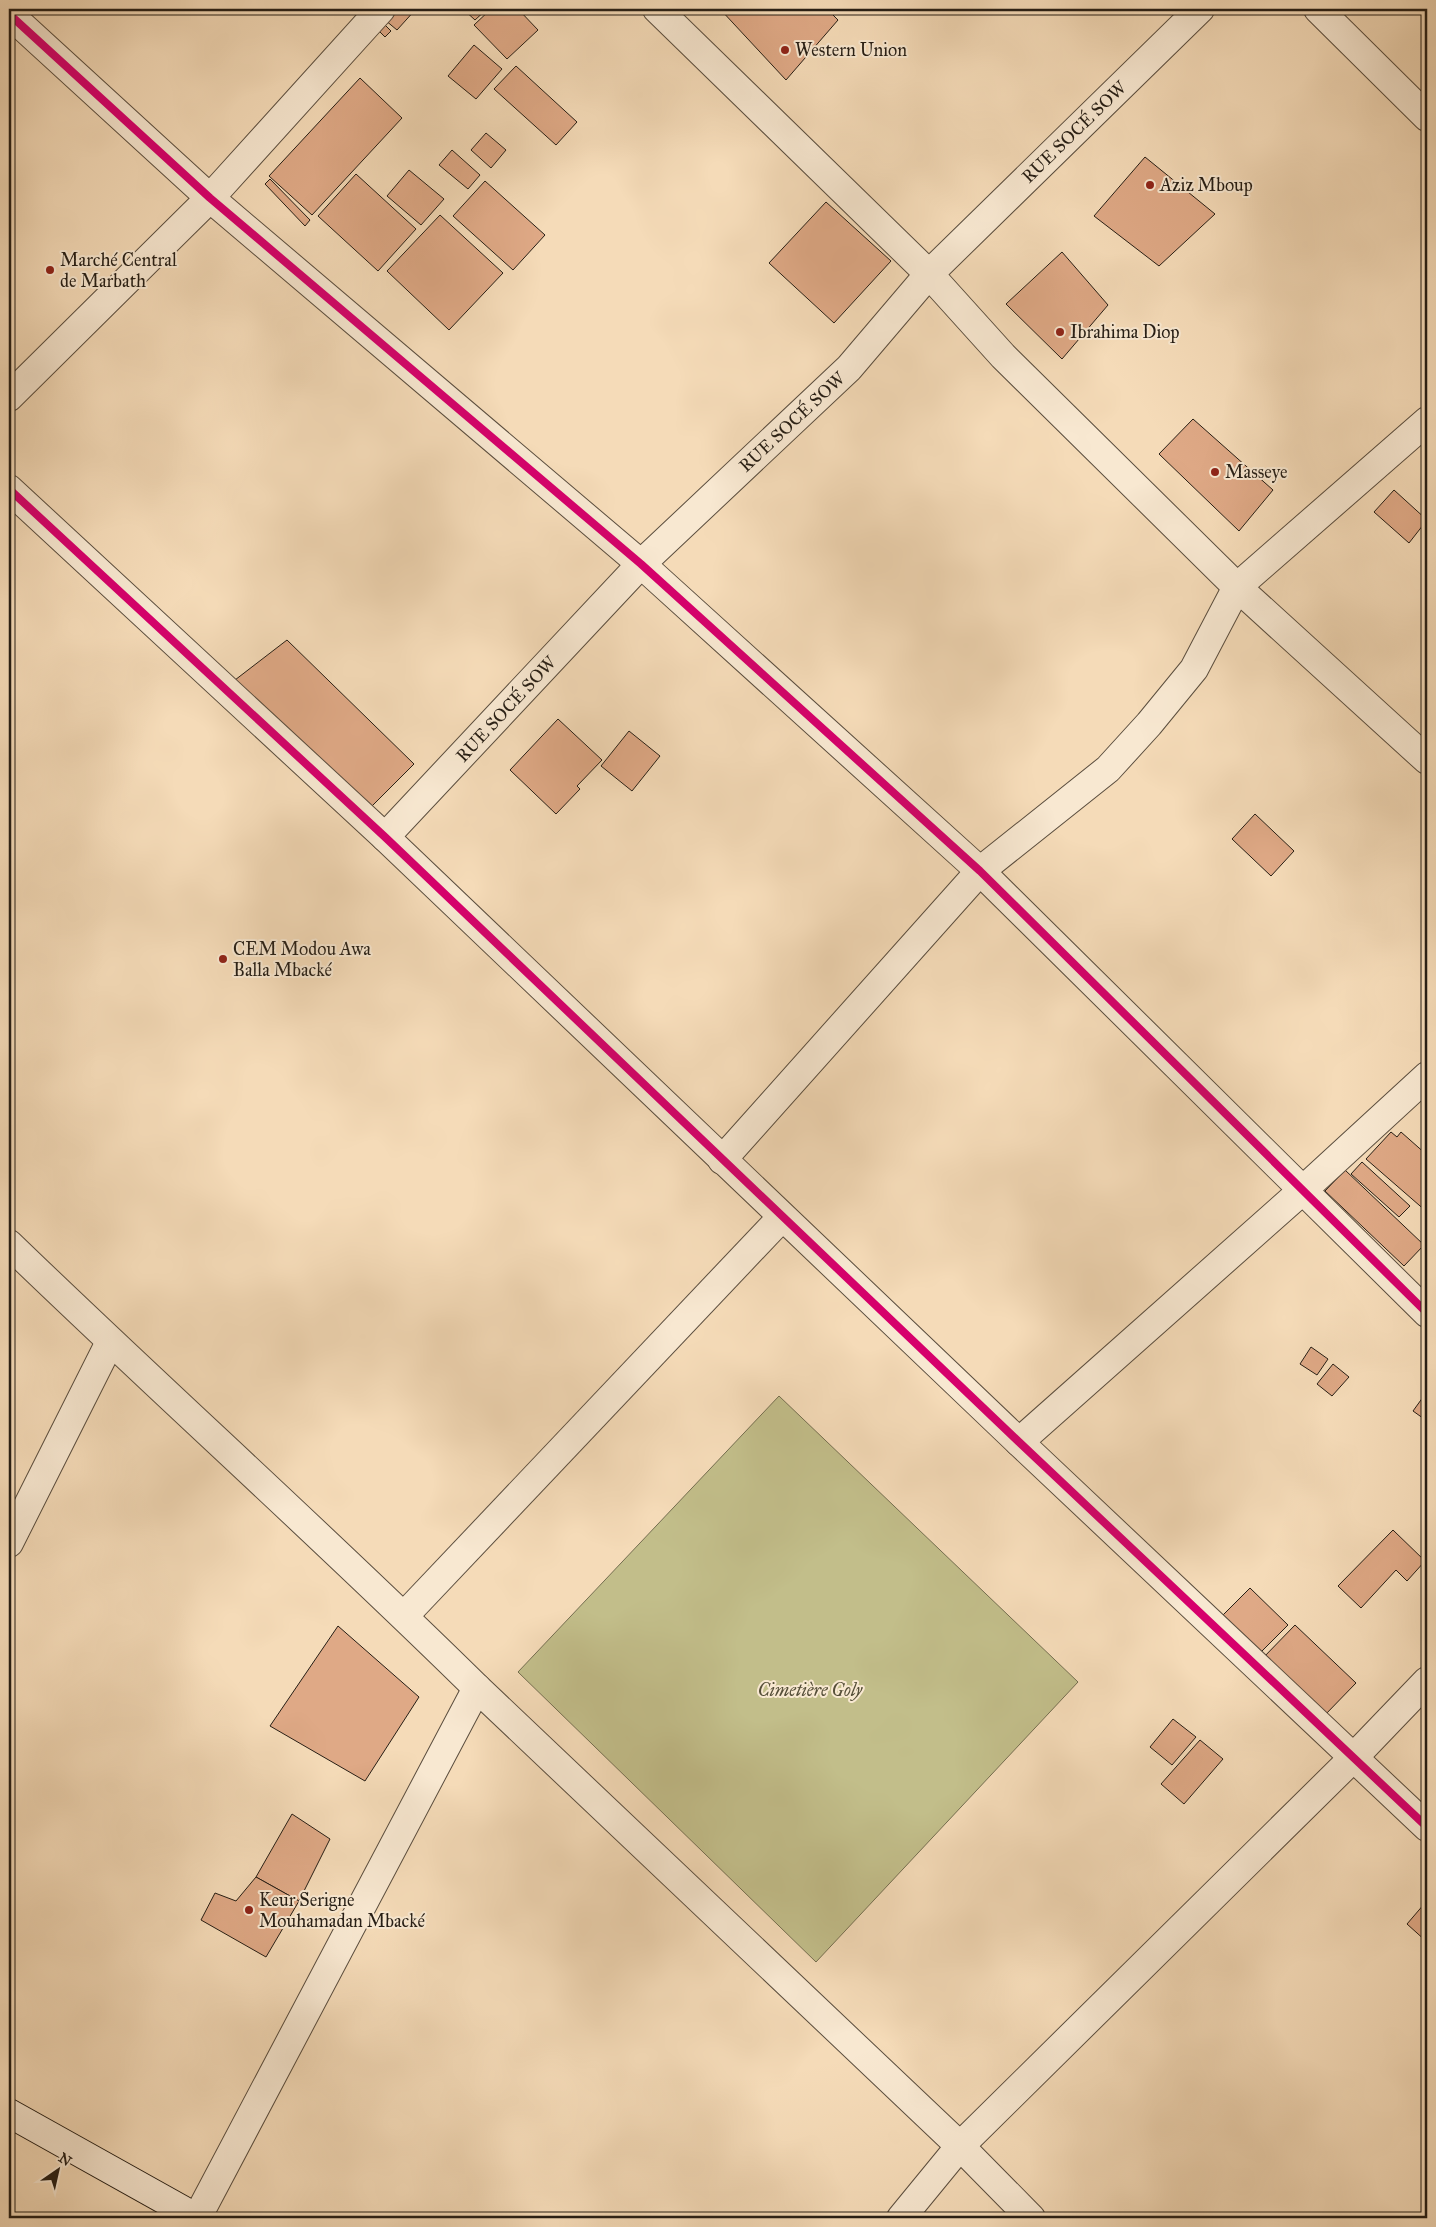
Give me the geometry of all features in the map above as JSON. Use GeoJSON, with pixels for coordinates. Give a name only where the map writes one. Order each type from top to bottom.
{"type":"FeatureCollection","features":[{"type":"Feature","properties":{"kind":"street"},"geometry":{"type":"LineString","coordinates":[[9,397],[210,198],[381,9]]}},
{"type":"Feature","properties":{"kind":"street"},"geometry":{"type":"LineString","coordinates":[[657,9],[929,274],[1003,356],[1237,586],[1427,760]]}},
{"type":"Feature","properties":{"kind":"street","name":"RUE SOCÉ SOW"},"geometry":{"type":"LineString","coordinates":[[385,837],[641,564],[849,368],[929,274],[1200,9]]}},
{"type":"Feature","properties":{"kind":"street"},"geometry":{"type":"LineString","coordinates":[[1318,9],[1427,117]]}},
{"type":"Feature","properties":{"kind":"street"},"geometry":{"type":"LineString","coordinates":[[9,14],[210,198],[641,564],[980,871],[1427,1313]]}},
{"type":"Feature","properties":{"kind":"street"},"geometry":{"type":"LineString","coordinates":[[722,1160],[980,871],[1108,769],[1150,724],[1194,669],[1237,586],[1427,421]]}},
{"type":"Feature","properties":{"kind":"street"},"geometry":{"type":"LineString","coordinates":[[9,489],[385,837],[722,1160],[1427,1827]]}},
{"type":"Feature","properties":{"kind":"street"},"geometry":{"type":"LineString","coordinates":[[1019,1442],[1303,1190],[1427,1076]]}},
{"type":"Feature","properties":{"kind":"street"},"geometry":{"type":"LineString","coordinates":[[404,1616],[782,1217]]}},
{"type":"Feature","properties":{"kind":"street"},"geometry":{"type":"LineString","coordinates":[[9,1244],[110,1342],[404,1616],[960,2146],[1031,2218]]}},
{"type":"Feature","properties":{"kind":"street"},"geometry":{"type":"LineString","coordinates":[[9,1543],[110,1342]]}},
{"type":"Feature","properties":{"kind":"street"},"geometry":{"type":"LineString","coordinates":[[901,2218],[960,2146],[1354,1757],[1427,1681]]}},
{"type":"Feature","properties":{"kind":"street"},"geometry":{"type":"LineString","coordinates":[[9,2114],[197,2218],[478,1688]]}},
{"type":"Feature","properties":{"kind":"green space","name":"Cimetière Goly"},"geometry":{"type":"Polygon","coordinates":[[[779,1396],[1078,1682],[816,1962],[518,1672],[779,1396]]]}},
{"type":"Feature","properties":{"kind":"building"},"geometry":{"type":"Polygon","coordinates":[[[396,9],[416,9],[397,30],[385,20],[396,9]]]}},
{"type":"Feature","properties":{"kind":"building"},"geometry":{"type":"Polygon","coordinates":[[[463,9],[487,9],[475,20],[463,9]]]}},
{"type":"Feature","properties":{"kind":"building"},"geometry":{"type":"Polygon","coordinates":[[[491,9],[518,9],[538,30],[507,59],[474,25],[491,9]]]}},
{"type":"Feature","properties":{"kind":"building","name":"Western Union"},"geometry":{"type":"Polygon","coordinates":[[[720,9],[827,9],[838,20],[786,80],[720,9]]]}},
{"type":"Feature","properties":{"kind":"building"},"geometry":{"type":"Polygon","coordinates":[[[383,23],[391,31],[385,37],[378,30],[383,23]]]}},
{"type":"Feature","properties":{"kind":"building"},"geometry":{"type":"Polygon","coordinates":[[[474,45],[502,69],[476,99],[448,76],[474,45]]]}},
{"type":"Feature","properties":{"kind":"building"},"geometry":{"type":"Polygon","coordinates":[[[516,66],[577,122],[556,145],[494,89],[516,66]]]}},
{"type":"Feature","properties":{"kind":"building"},"geometry":{"type":"Polygon","coordinates":[[[360,78],[402,118],[312,215],[269,176],[360,78]]]}},
{"type":"Feature","properties":{"kind":"building"},"geometry":{"type":"Polygon","coordinates":[[[486,133],[506,150],[491,168],[471,150],[486,133]]]}},
{"type":"Feature","properties":{"kind":"building"},"geometry":{"type":"Polygon","coordinates":[[[452,150],[480,175],[468,189],[439,165],[452,150]]]}},
{"type":"Feature","properties":{"kind":"building","name":"Aziz Mboup"},"geometry":{"type":"Polygon","coordinates":[[[1145,157],[1215,214],[1159,266],[1094,216],[1145,157]]]}},
{"type":"Feature","properties":{"kind":"building"},"geometry":{"type":"Polygon","coordinates":[[[409,170],[444,199],[421,225],[387,196],[409,170]]]}},
{"type":"Feature","properties":{"kind":"building"},"geometry":{"type":"Polygon","coordinates":[[[356,174],[416,229],[378,271],[318,216],[356,174]]]}},
{"type":"Feature","properties":{"kind":"building"},"geometry":{"type":"Polygon","coordinates":[[[270,179],[310,220],[305,226],[265,184],[270,179]]]}},
{"type":"Feature","properties":{"kind":"building"},"geometry":{"type":"Polygon","coordinates":[[[485,181],[545,235],[513,270],[453,216],[485,181]]]}},
{"type":"Feature","properties":{"kind":"building"},"geometry":{"type":"Polygon","coordinates":[[[826,202],[891,261],[834,323],[769,263],[826,202]]]}},
{"type":"Feature","properties":{"kind":"building"},"geometry":{"type":"Polygon","coordinates":[[[440,215],[503,273],[449,330],[387,271],[440,215]]]}},
{"type":"Feature","properties":{"kind":"building","name":"Ibrahima Diop"},"geometry":{"type":"Polygon","coordinates":[[[1062,252],[1108,305],[1062,359],[1006,304],[1062,252]]]}},
{"type":"Feature","properties":{"kind":"building","name":"Masseye"},"geometry":{"type":"Polygon","coordinates":[[[1193,419],[1273,490],[1239,531],[1159,454],[1193,419]]]}},
{"type":"Feature","properties":{"kind":"building"},"geometry":{"type":"Polygon","coordinates":[[[1394,490],[1427,520],[1409,543],[1374,512],[1394,490]]]}},
{"type":"Feature","properties":{"kind":"building"},"geometry":{"type":"Polygon","coordinates":[[[287,640],[414,764],[367,811],[235,680],[287,640]]]}},
{"type":"Feature","properties":{"kind":"building"},"geometry":{"type":"Polygon","coordinates":[[[558,719],[602,760],[577,786],[580,789],[556,814],[510,770],[558,719]]]}},
{"type":"Feature","properties":{"kind":"building"},"geometry":{"type":"Polygon","coordinates":[[[629,731],[660,756],[632,791],[601,766],[629,731]]]}},
{"type":"Feature","properties":{"kind":"building"},"geometry":{"type":"Polygon","coordinates":[[[1255,814],[1294,851],[1271,876],[1232,839],[1255,814]]]}},
{"type":"Feature","properties":{"kind":"building"},"geometry":{"type":"Polygon","coordinates":[[[1391,1132],[1397,1137],[1401,1132],[1427,1155],[1427,1212],[1366,1159],[1391,1132]]]}},
{"type":"Feature","properties":{"kind":"building"},"geometry":{"type":"Polygon","coordinates":[[[1362,1162],[1410,1206],[1399,1217],[1351,1174],[1362,1162]]]}},
{"type":"Feature","properties":{"kind":"building"},"geometry":{"type":"Polygon","coordinates":[[[1345,1170],[1424,1245],[1404,1266],[1325,1191],[1345,1170]]]}},
{"type":"Feature","properties":{"kind":"building"},"geometry":{"type":"Polygon","coordinates":[[[1311,1347],[1328,1359],[1317,1375],[1300,1364],[1311,1347]]]}},
{"type":"Feature","properties":{"kind":"building"},"geometry":{"type":"Polygon","coordinates":[[[1333,1364],[1349,1377],[1332,1396],[1317,1384],[1333,1364]]]}},
{"type":"Feature","properties":{"kind":"building"},"geometry":{"type":"Polygon","coordinates":[[[1427,1394],[1427,1421],[1413,1411],[1427,1394]]]}},
{"type":"Feature","properties":{"kind":"building"},"geometry":{"type":"Polygon","coordinates":[[[1393,1530],[1425,1561],[1407,1581],[1396,1570],[1361,1608],[1338,1586],[1393,1530]]]}},
{"type":"Feature","properties":{"kind":"building"},"geometry":{"type":"Polygon","coordinates":[[[1250,1588],[1288,1625],[1261,1652],[1223,1615],[1250,1588]]]}},
{"type":"Feature","properties":{"kind":"building"},"geometry":{"type":"Polygon","coordinates":[[[1427,1601],[1427,1612],[1422,1607],[1427,1601]]]}},
{"type":"Feature","properties":{"kind":"building"},"geometry":{"type":"Polygon","coordinates":[[[1295,1625],[1356,1683],[1323,1717],[1262,1659],[1295,1625]]]}},
{"type":"Feature","properties":{"kind":"building"},"geometry":{"type":"Polygon","coordinates":[[[338,1626],[419,1697],[365,1781],[270,1726],[338,1626]]]}},
{"type":"Feature","properties":{"kind":"building"},"geometry":{"type":"Polygon","coordinates":[[[1173,1719],[1196,1737],[1172,1765],[1150,1747],[1173,1719]]]}},
{"type":"Feature","properties":{"kind":"building"},"geometry":{"type":"Polygon","coordinates":[[[1200,1740],[1223,1759],[1184,1804],[1161,1784],[1200,1740]]]}},
{"type":"Feature","properties":{"kind":"building"},"geometry":{"type":"Polygon","coordinates":[[[292,1814],[330,1839],[299,1901],[256,1877],[292,1814]]]}},
{"type":"Feature","properties":{"kind":"building","name":"Keur Serigne Mouhamadan Mbacké"},"geometry":{"type":"Polygon","coordinates":[[[256,1877],[299,1901],[266,1957],[201,1920],[215,1893],[236,1901],[256,1877]]]}},
{"type":"Feature","properties":{"kind":"building"},"geometry":{"type":"Polygon","coordinates":[[[1425,1903],[1427,1906],[1427,1942],[1407,1924],[1425,1903]]]}},
{"type":"Feature","properties":{"kind":"cycle path"},"geometry":{"type":"LineString","coordinates":[[9,14],[210,198],[641,564],[980,871],[1427,1313]]}},
{"type":"Feature","properties":{"kind":"cycle path"},"geometry":{"type":"LineString","coordinates":[[9,489],[385,837],[1019,1442],[1427,1827]]}},
{"type":"Feature","properties":{"kind":"place","name":"Western Union"},"geometry":{"type":"Point","coordinates":[785,50]}},
{"type":"Feature","properties":{"kind":"place","name":"Aziz Mboup"},"geometry":{"type":"Point","coordinates":[1150,185]}},
{"type":"Feature","properties":{"kind":"place","name":"Marché Central de Marbath"},"geometry":{"type":"Point","coordinates":[50,270]}},
{"type":"Feature","properties":{"kind":"place","name":"Ibrahima Diop"},"geometry":{"type":"Point","coordinates":[1060,332]}},
{"type":"Feature","properties":{"kind":"place","name":"Masseye"},"geometry":{"type":"Point","coordinates":[1215,472]}},
{"type":"Feature","properties":{"kind":"place","name":"CEM Modou Awa Balla Mbacké"},"geometry":{"type":"Point","coordinates":[223,959]}},
{"type":"Feature","properties":{"kind":"place","name":"Keur Serigne Mouhamadan Mbacké"},"geometry":{"type":"Point","coordinates":[249,1910]}}]}
